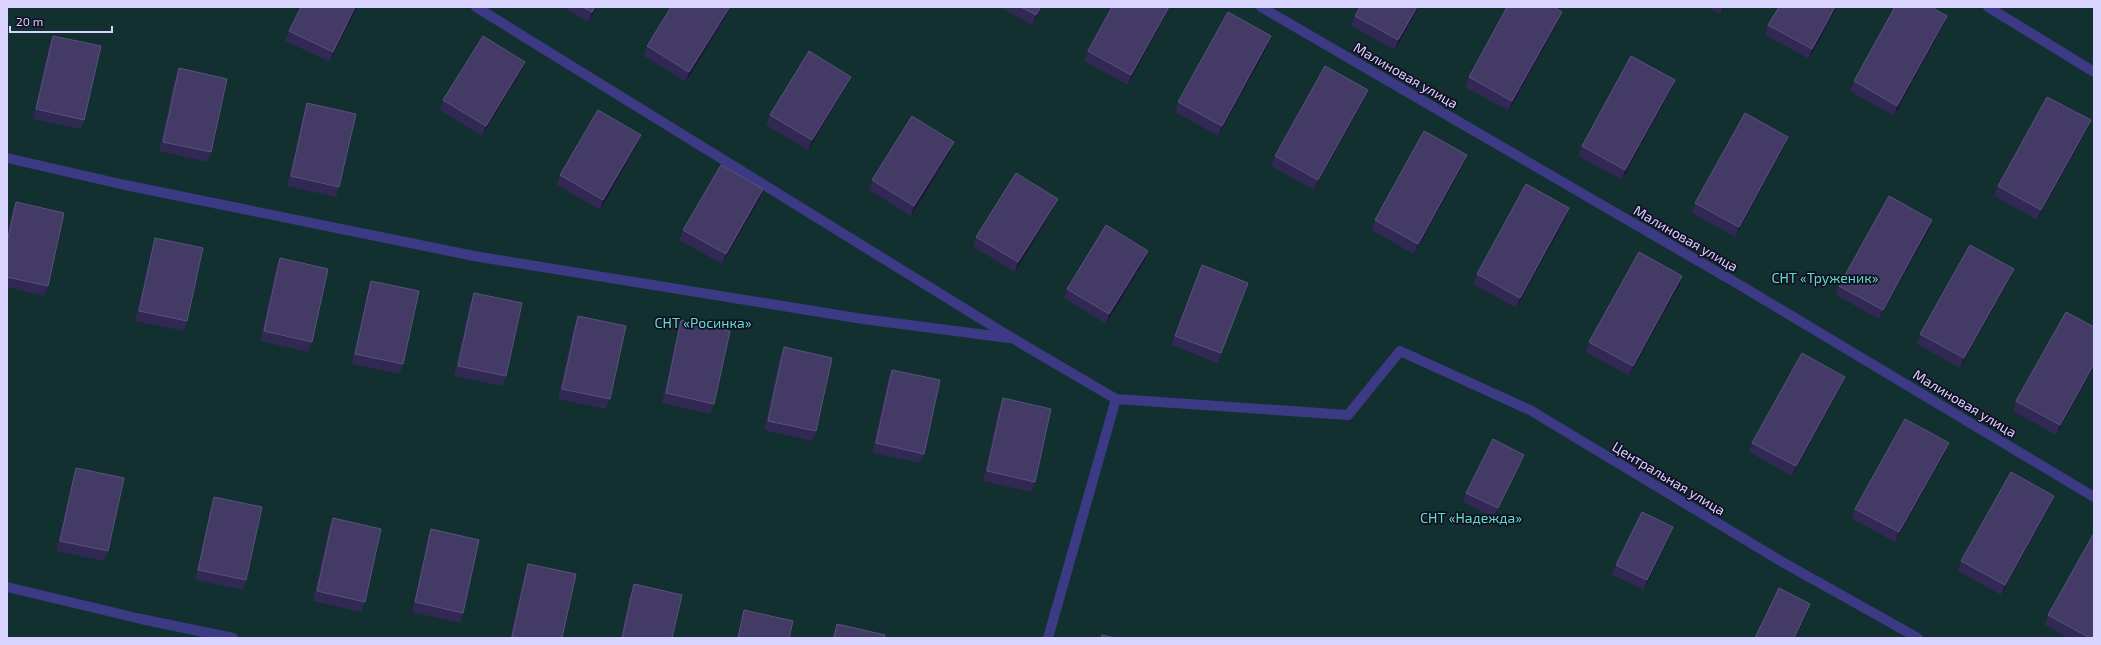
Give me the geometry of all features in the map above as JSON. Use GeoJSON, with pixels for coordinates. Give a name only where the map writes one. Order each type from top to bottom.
{"type":"FeatureCollection","features":[{"type":"Feature","properties":{"kind":"street"},"geometry":{"type":"LineString","coordinates":[[476,7],[1012,338],[1116,399],[1048,638]]}},
{"type":"Feature","properties":{"kind":"street","name":"Малиновая улица"},"geometry":{"type":"LineString","coordinates":[[1261,7],[1738,284],[2094,497]]}},
{"type":"Feature","properties":{"kind":"street"},"geometry":{"type":"LineString","coordinates":[[1988,7],[2094,72]]}},
{"type":"Feature","properties":{"kind":"street"},"geometry":{"type":"LineString","coordinates":[[7,158],[125,185],[474,256],[863,318],[1012,338]]}},
{"type":"Feature","properties":{"kind":"street","name":"Центральная улица"},"geometry":{"type":"LineString","coordinates":[[1116,399],[1348,415],[1400,351],[1530,410],[1779,560],[1918,638]]}},
{"type":"Feature","properties":{"kind":"street"},"geometry":{"type":"LineString","coordinates":[[7,587],[141,619],[233,638]]}},
{"type":"Feature","properties":{"kind":"green space"},"geometry":{"type":"Polygon","coordinates":[[[7,7],[2094,7],[2094,638],[7,638],[7,7]]]}},
{"type":"Feature","properties":{"kind":"building"},"geometry":{"type":"Polygon","coordinates":[[[301,7],[355,7],[333,52],[289,31],[301,7]]]}},
{"type":"Feature","properties":{"kind":"building"},"geometry":{"type":"Polygon","coordinates":[[[583,7],[595,7],[592,12],[583,7]]]}},
{"type":"Feature","properties":{"kind":"building"},"geometry":{"type":"Polygon","coordinates":[[[671,7],[729,8],[689,72],[647,46],[671,7]]]}},
{"type":"Feature","properties":{"kind":"building"},"geometry":{"type":"Polygon","coordinates":[[[1021,7],[1041,7],[1036,15],[1021,7]]]}},
{"type":"Feature","properties":{"kind":"building"},"geometry":{"type":"Polygon","coordinates":[[[1112,7],[1169,7],[1131,75],[1088,51],[1112,7]]]}},
{"type":"Feature","properties":{"kind":"building"},"geometry":{"type":"Polygon","coordinates":[[[1360,7],[1417,7],[1398,40],[1355,16],[1360,7]]]}},
{"type":"Feature","properties":{"kind":"building"},"geometry":{"type":"Polygon","coordinates":[[[1507,7],[1554,7],[1562,12],[1512,101],[1469,77],[1507,7]]]}},
{"type":"Feature","properties":{"kind":"building"},"geometry":{"type":"Polygon","coordinates":[[[1779,7],[1835,7],[1812,49],[1768,25],[1779,7]]]}},
{"type":"Feature","properties":{"kind":"building"},"geometry":{"type":"Polygon","coordinates":[[[1895,7],[1931,7],[1947,16],[1897,106],[1854,81],[1895,7]]]}},
{"type":"Feature","properties":{"kind":"building"},"geometry":{"type":"Polygon","coordinates":[[[1228,12],[1271,36],[1222,126],[1178,102],[1228,12]]]}},
{"type":"Feature","properties":{"kind":"building"},"geometry":{"type":"Polygon","coordinates":[[[53,36],[101,46],[84,120],[36,109],[53,36]]]}},
{"type":"Feature","properties":{"kind":"building"},"geometry":{"type":"Polygon","coordinates":[[[483,36],[525,62],[486,126],[443,100],[483,36]]]}},
{"type":"Feature","properties":{"kind":"building"},"geometry":{"type":"Polygon","coordinates":[[[809,51],[851,77],[812,140],[770,115],[809,51]]]}},
{"type":"Feature","properties":{"kind":"building"},"geometry":{"type":"Polygon","coordinates":[[[1631,56],[1675,80],[1625,170],[1582,146],[1631,56]]]}},
{"type":"Feature","properties":{"kind":"building"},"geometry":{"type":"Polygon","coordinates":[[[1325,66],[1368,90],[1318,180],[1275,156],[1325,66]]]}},
{"type":"Feature","properties":{"kind":"building"},"geometry":{"type":"Polygon","coordinates":[[[179,68],[227,79],[211,152],[163,142],[179,68]]]}},
{"type":"Feature","properties":{"kind":"building"},"geometry":{"type":"Polygon","coordinates":[[[2047,97],[2091,120],[2041,210],[1998,186],[2047,97]]]}},
{"type":"Feature","properties":{"kind":"building"},"geometry":{"type":"Polygon","coordinates":[[[307,103],[356,114],[339,187],[291,176],[307,103]]]}},
{"type":"Feature","properties":{"kind":"building"},"geometry":{"type":"Polygon","coordinates":[[[598,110],[641,135],[603,200],[560,175],[598,110]]]}},
{"type":"Feature","properties":{"kind":"building"},"geometry":{"type":"Polygon","coordinates":[[[1745,113],[1788,137],[1739,227],[1695,203],[1745,113]]]}},
{"type":"Feature","properties":{"kind":"building"},"geometry":{"type":"Polygon","coordinates":[[[912,116],[954,142],[914,206],[872,180],[912,116]]]}},
{"type":"Feature","properties":{"kind":"building"},"geometry":{"type":"Polygon","coordinates":[[[1424,131],[1467,155],[1418,244],[1375,220],[1424,131]]]}},
{"type":"Feature","properties":{"kind":"building"},"geometry":{"type":"Polygon","coordinates":[[[721,165],[763,189],[726,254],[683,230],[721,165]]]}},
{"type":"Feature","properties":{"kind":"building"},"geometry":{"type":"Polygon","coordinates":[[[1016,173],[1058,199],[1018,262],[976,237],[1016,173]]]}},
{"type":"Feature","properties":{"kind":"building"},"geometry":{"type":"Polygon","coordinates":[[[1526,184],[1569,208],[1520,298],[1477,274],[1526,184]]]}},
{"type":"Feature","properties":{"kind":"building"},"geometry":{"type":"Polygon","coordinates":[[[1889,196],[1932,220],[1883,310],[1839,286],[1889,196]]]}},
{"type":"Feature","properties":{"kind":"building"},"geometry":{"type":"Polygon","coordinates":[[[16,202],[64,213],[48,286],[7,277],[7,243],[16,202]]]}},
{"type":"Feature","properties":{"kind":"building"},"geometry":{"type":"Polygon","coordinates":[[[1106,225],[1148,251],[1109,314],[1067,289],[1106,225]]]}},
{"type":"Feature","properties":{"kind":"building"},"geometry":{"type":"Polygon","coordinates":[[[155,238],[203,248],[187,321],[139,311],[155,238]]]}},
{"type":"Feature","properties":{"kind":"building"},"geometry":{"type":"Polygon","coordinates":[[[1970,245],[2014,269],[1964,358],[1920,334],[1970,245]]]}},
{"type":"Feature","properties":{"kind":"building"},"geometry":{"type":"Polygon","coordinates":[[[1639,252],[1682,276],[1633,366],[1589,342],[1639,252]]]}},
{"type":"Feature","properties":{"kind":"building"},"geometry":{"type":"Polygon","coordinates":[[[280,258],[328,269],[312,342],[264,331],[280,258]]]}},
{"type":"Feature","properties":{"kind":"building"},"geometry":{"type":"Polygon","coordinates":[[[1202,265],[1248,283],[1221,353],[1175,336],[1202,265]]]}},
{"type":"Feature","properties":{"kind":"building"},"geometry":{"type":"Polygon","coordinates":[[[371,281],[419,291],[403,364],[355,354],[371,281]]]}},
{"type":"Feature","properties":{"kind":"building"},"geometry":{"type":"Polygon","coordinates":[[[474,293],[522,303],[506,376],[458,366],[474,293]]]}},
{"type":"Feature","properties":{"kind":"building"},"geometry":{"type":"Polygon","coordinates":[[[2066,312],[2094,327],[2094,364],[2060,425],[2016,401],[2066,312]]]}},
{"type":"Feature","properties":{"kind":"building"},"geometry":{"type":"Polygon","coordinates":[[[578,316],[626,326],[610,399],[562,389],[578,316]]]}},
{"type":"Feature","properties":{"kind":"building"},"geometry":{"type":"Polygon","coordinates":[[[681,320],[730,331],[714,404],[666,393],[681,320]]]}},
{"type":"Feature","properties":{"kind":"building"},"geometry":{"type":"Polygon","coordinates":[[[784,347],[832,358],[816,431],[768,421],[784,347]]]}},
{"type":"Feature","properties":{"kind":"building"},"geometry":{"type":"Polygon","coordinates":[[[1802,353],[1845,377],[1796,466],[1752,443],[1802,353]]]}},
{"type":"Feature","properties":{"kind":"building"},"geometry":{"type":"Polygon","coordinates":[[[892,370],[940,380],[924,454],[876,443],[892,370]]]}},
{"type":"Feature","properties":{"kind":"building"},"geometry":{"type":"Polygon","coordinates":[[[1003,398],[1051,409],[1035,482],[987,471],[1003,398]]]}},
{"type":"Feature","properties":{"kind":"building"},"geometry":{"type":"Polygon","coordinates":[[[1905,419],[1949,443],[1899,532],[1855,509],[1905,419]]]}},
{"type":"Feature","properties":{"kind":"building"},"geometry":{"type":"Polygon","coordinates":[[[1493,439],[1524,455],[1498,508],[1466,493],[1493,439]]]}},
{"type":"Feature","properties":{"kind":"building"},"geometry":{"type":"Polygon","coordinates":[[[76,468],[124,478],[108,551],[60,541],[76,468]]]}},
{"type":"Feature","properties":{"kind":"building"},"geometry":{"type":"Polygon","coordinates":[[[2011,472],[2054,496],[2005,585],[1961,561],[2011,472]]]}},
{"type":"Feature","properties":{"kind":"building"},"geometry":{"type":"Polygon","coordinates":[[[214,497],[262,507],[246,580],[198,570],[214,497]]]}},
{"type":"Feature","properties":{"kind":"building"},"geometry":{"type":"Polygon","coordinates":[[[1642,512],[1673,527],[1647,580],[1616,565],[1642,512]]]}},
{"type":"Feature","properties":{"kind":"building"},"geometry":{"type":"Polygon","coordinates":[[[333,518],[381,529],[365,602],[317,591],[333,518]]]}},
{"type":"Feature","properties":{"kind":"building"},"geometry":{"type":"Polygon","coordinates":[[[431,529],[479,540],[463,613],[415,602],[431,529]]]}},
{"type":"Feature","properties":{"kind":"building"},"geometry":{"type":"Polygon","coordinates":[[[2094,533],[2094,635],[2090,638],[2048,615],[2094,533]]]}},
{"type":"Feature","properties":{"kind":"building"},"geometry":{"type":"Polygon","coordinates":[[[528,564],[576,574],[562,638],[512,637],[528,564]]]}},
{"type":"Feature","properties":{"kind":"building"},"geometry":{"type":"Polygon","coordinates":[[[634,584],[682,595],[672,638],[622,638],[634,584]]]}},
{"type":"Feature","properties":{"kind":"building"},"geometry":{"type":"Polygon","coordinates":[[[1779,588],[1810,604],[1794,638],[1755,638],[1779,588]]]}},
{"type":"Feature","properties":{"kind":"building"},"geometry":{"type":"Polygon","coordinates":[[[744,610],[793,621],[789,638],[738,638],[744,610]]]}},
{"type":"Feature","properties":{"kind":"building"},"geometry":{"type":"Polygon","coordinates":[[[837,624],[885,635],[884,638],[834,638],[837,624]]]}},
{"type":"Feature","properties":{"kind":"building"},"geometry":{"type":"Polygon","coordinates":[[[1102,635],[1116,638],[1101,638],[1102,635]]]}},
{"type":"Feature","properties":{"kind":"park label","name":"СНТ «Труженик»"},"geometry":{"type":"Point","coordinates":[1825,277]}},
{"type":"Feature","properties":{"kind":"park label","name":"СНТ «Росинка»"},"geometry":{"type":"Point","coordinates":[703,322]}},
{"type":"Feature","properties":{"kind":"park label","name":"СНТ «Надежда»"},"geometry":{"type":"Point","coordinates":[1471,517]}}]}
